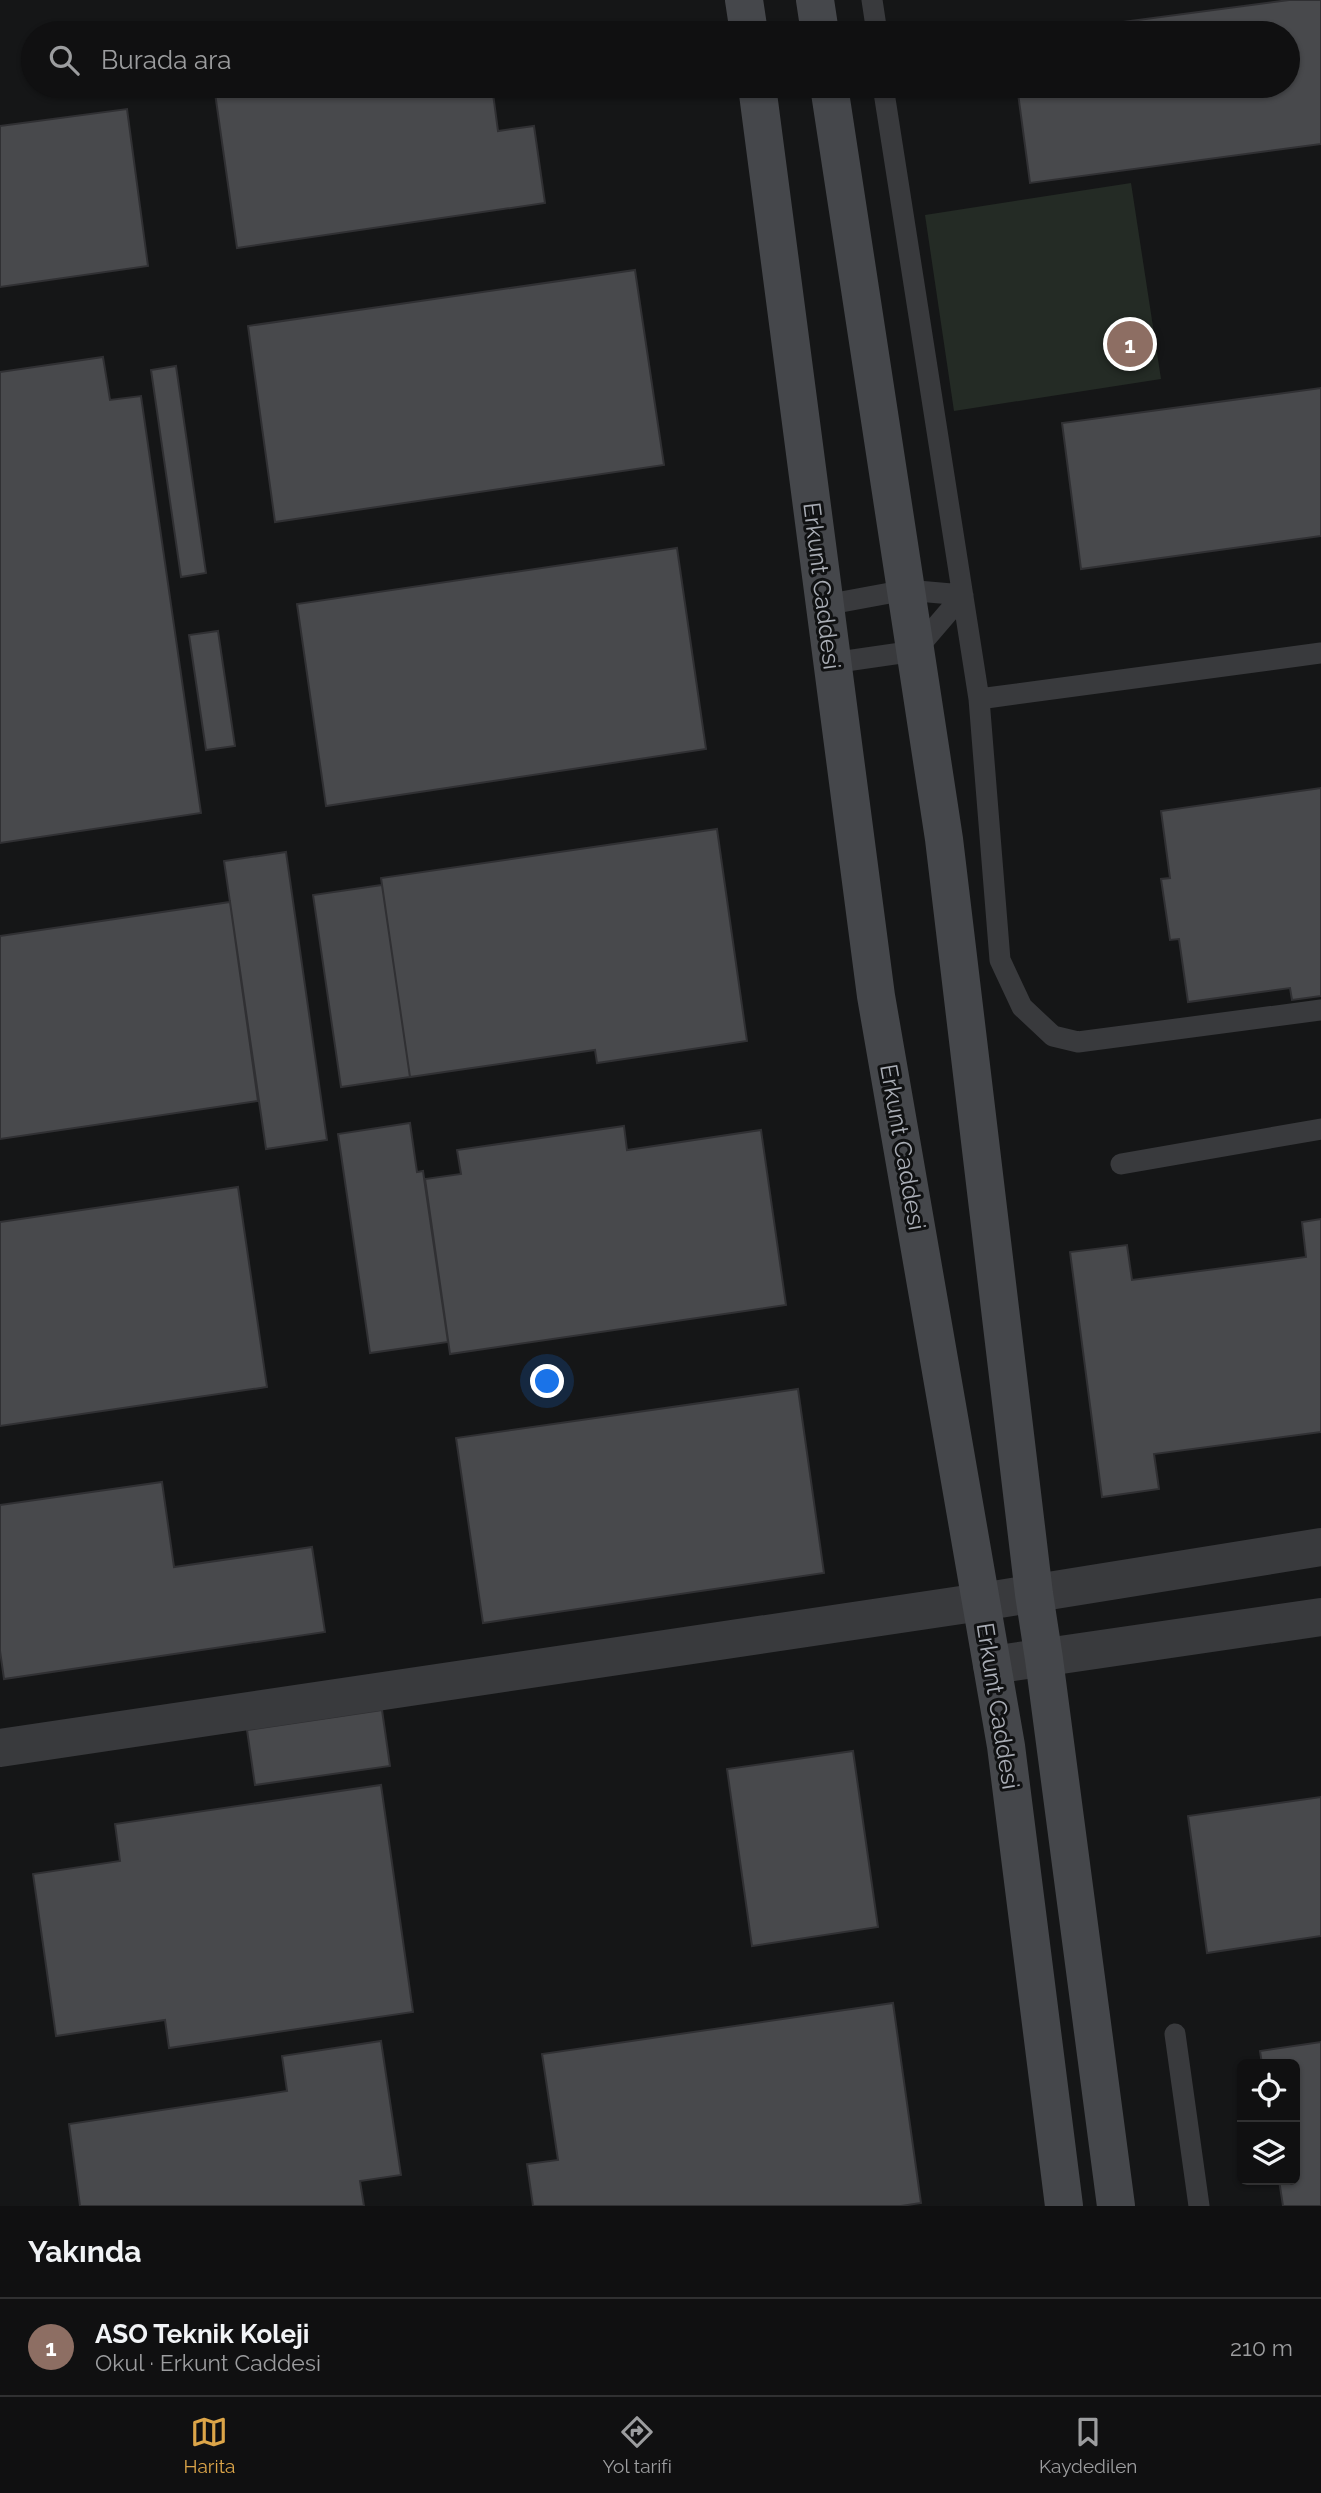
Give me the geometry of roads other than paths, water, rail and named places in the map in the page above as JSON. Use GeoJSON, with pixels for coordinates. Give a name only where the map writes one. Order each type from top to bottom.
{"type":"FeatureCollection","features":[{"type":"Feature","properties":{"kind":"street"},"geometry":{"type":"LineString","coordinates":[[744,0],[747,21]]}},
{"type":"Feature","properties":{"kind":"street"},"geometry":{"type":"LineString","coordinates":[[815,0],[818,21]]}},
{"type":"Feature","properties":{"kind":"street","name":"Erkunt Caddesi"},"geometry":{"type":"LineString","coordinates":[[759,98],[876,996],[1006,1746],[1064,2206]]}},
{"type":"Feature","properties":{"kind":"street"},"geometry":{"type":"LineString","coordinates":[[830,98],[944,839],[1034,1594],[1116,2206]]}},
{"type":"Feature","properties":{"kind":"street"},"geometry":{"type":"LineString","coordinates":[[0,1748],[1034,1594],[1321,1547]]}},
{"type":"Feature","properties":{"kind":"street"},"geometry":{"type":"LineString","coordinates":[[992,1665],[1321,1617]]}},
{"type":"Feature","properties":{"kind":"lane"},"geometry":{"type":"LineString","coordinates":[[872,0],[875,21]]}},
{"type":"Feature","properties":{"kind":"lane"},"geometry":{"type":"LineString","coordinates":[[885,98],[979,699],[1000,960],[1023,1007],[1053,1036],[1078,1042],[1321,1010]]}},
{"type":"Feature","properties":{"kind":"lane"},"geometry":{"type":"LineString","coordinates":[[825,605],[906,590],[963,595]]}},
{"type":"Feature","properties":{"kind":"lane"},"geometry":{"type":"LineString","coordinates":[[832,663],[915,651],[963,595]]}},
{"type":"Feature","properties":{"kind":"lane"},"geometry":{"type":"LineString","coordinates":[[979,699],[1321,653]]}},
{"type":"Feature","properties":{"kind":"lane"},"geometry":{"type":"LineString","coordinates":[[1121,1164],[1321,1129]]}},
{"type":"Feature","properties":{"kind":"lane"},"geometry":{"type":"LineString","coordinates":[[1175,2034],[1199,2206]]}},
{"type":"Feature","properties":{"kind":"place","name":"ASO Teknik Koleji"},"geometry":{"type":"Point","coordinates":[1130,344]}}]}
